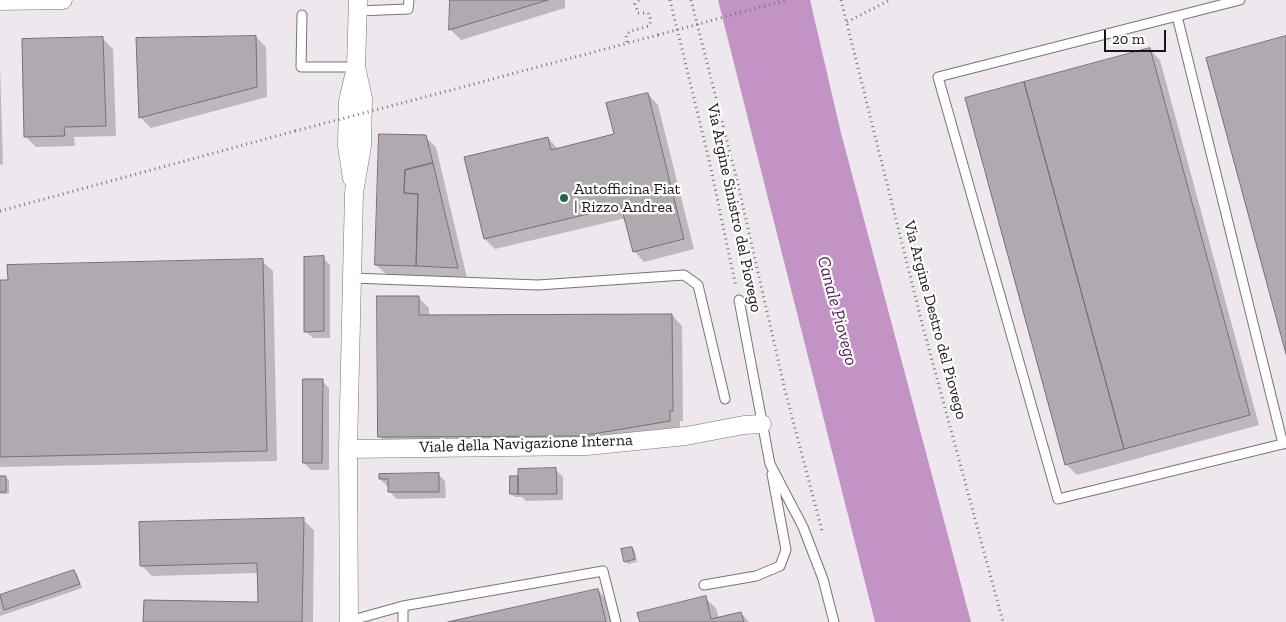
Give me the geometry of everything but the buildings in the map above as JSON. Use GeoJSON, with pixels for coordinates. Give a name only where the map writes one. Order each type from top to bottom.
{"type":"FeatureCollection","features":[{"type":"Feature","properties":{"kind":"street"},"geometry":{"type":"LineString","coordinates":[[0,1],[63,0]]}},
{"type":"Feature","properties":{"kind":"street"},"geometry":{"type":"LineString","coordinates":[[350,622],[348,449],[354,193],[347,146],[348,101],[356,67],[358,6]]}},
{"type":"Feature","properties":{"kind":"street","name":"Viale della Navigazione Interna"},"geometry":{"type":"LineString","coordinates":[[348,449],[588,446],[686,436],[744,425],[762,424]]}},
{"type":"Feature","properties":{"kind":"lane"},"geometry":{"type":"LineString","coordinates":[[358,6],[408,10],[409,0]]}},
{"type":"Feature","properties":{"kind":"lane"},"geometry":{"type":"LineString","coordinates":[[1177,16],[1285,444],[1058,499],[938,77],[1177,16],[1240,0]]}},
{"type":"Feature","properties":{"kind":"lane"},"geometry":{"type":"LineString","coordinates":[[302,15],[301,67],[356,67]]}},
{"type":"Feature","properties":{"kind":"lane"},"geometry":{"type":"LineString","coordinates":[[352,278],[538,285],[684,275],[698,285],[725,399]]}},
{"type":"Feature","properties":{"kind":"lane","name":"Via Argine Sinistro del Piovego"},"geometry":{"type":"LineString","coordinates":[[704,585],[756,576],[780,566],[786,550],[739,300]]}},
{"type":"Feature","properties":{"kind":"lane"},"geometry":{"type":"LineString","coordinates":[[770,464],[803,526],[823,579],[834,622]]}},
{"type":"Feature","properties":{"kind":"lane"},"geometry":{"type":"LineString","coordinates":[[350,622],[402,606],[603,571],[616,622]]}},
{"type":"Feature","properties":{"kind":"lane"},"geometry":{"type":"LineString","coordinates":[[402,606],[403,622]]}},
{"type":"Feature","properties":{"kind":"path"},"geometry":{"type":"LineString","coordinates":[[626,42],[626,35],[631,31],[649,26],[651,20],[648,13],[638,13],[635,9],[635,4],[640,0]]}},
{"type":"Feature","properties":{"kind":"path","name":"Via Argine Sinistro del Piovego"},"geometry":{"type":"LineString","coordinates":[[670,0],[709,160],[739,300]]}},
{"type":"Feature","properties":{"kind":"path"},"geometry":{"type":"LineString","coordinates":[[692,0],[736,176],[785,390],[820,518],[822,534]]}},
{"type":"Feature","properties":{"kind":"path"},"geometry":{"type":"LineString","coordinates":[[0,211],[787,0]]}},
{"type":"Feature","properties":{"kind":"path","name":"Via Argine Destro del Piovego"},"geometry":{"type":"LineString","coordinates":[[841,0],[923,327],[1002,622]]}},
{"type":"Feature","properties":{"kind":"path"},"geometry":{"type":"LineString","coordinates":[[847,22],[890,0]]}},
{"type":"Feature","properties":{"kind":"water","name":"Canale Piovego"},"geometry":{"type":"Polygon","coordinates":[[[718,0],[810,0],[841,133],[971,622],[875,622],[718,0]]]}},
{"type":"Feature","properties":{"kind":"place","name":"Autofficina Fiat | Rizzo Andrea"},"geometry":{"type":"Point","coordinates":[564,198]}}]}
